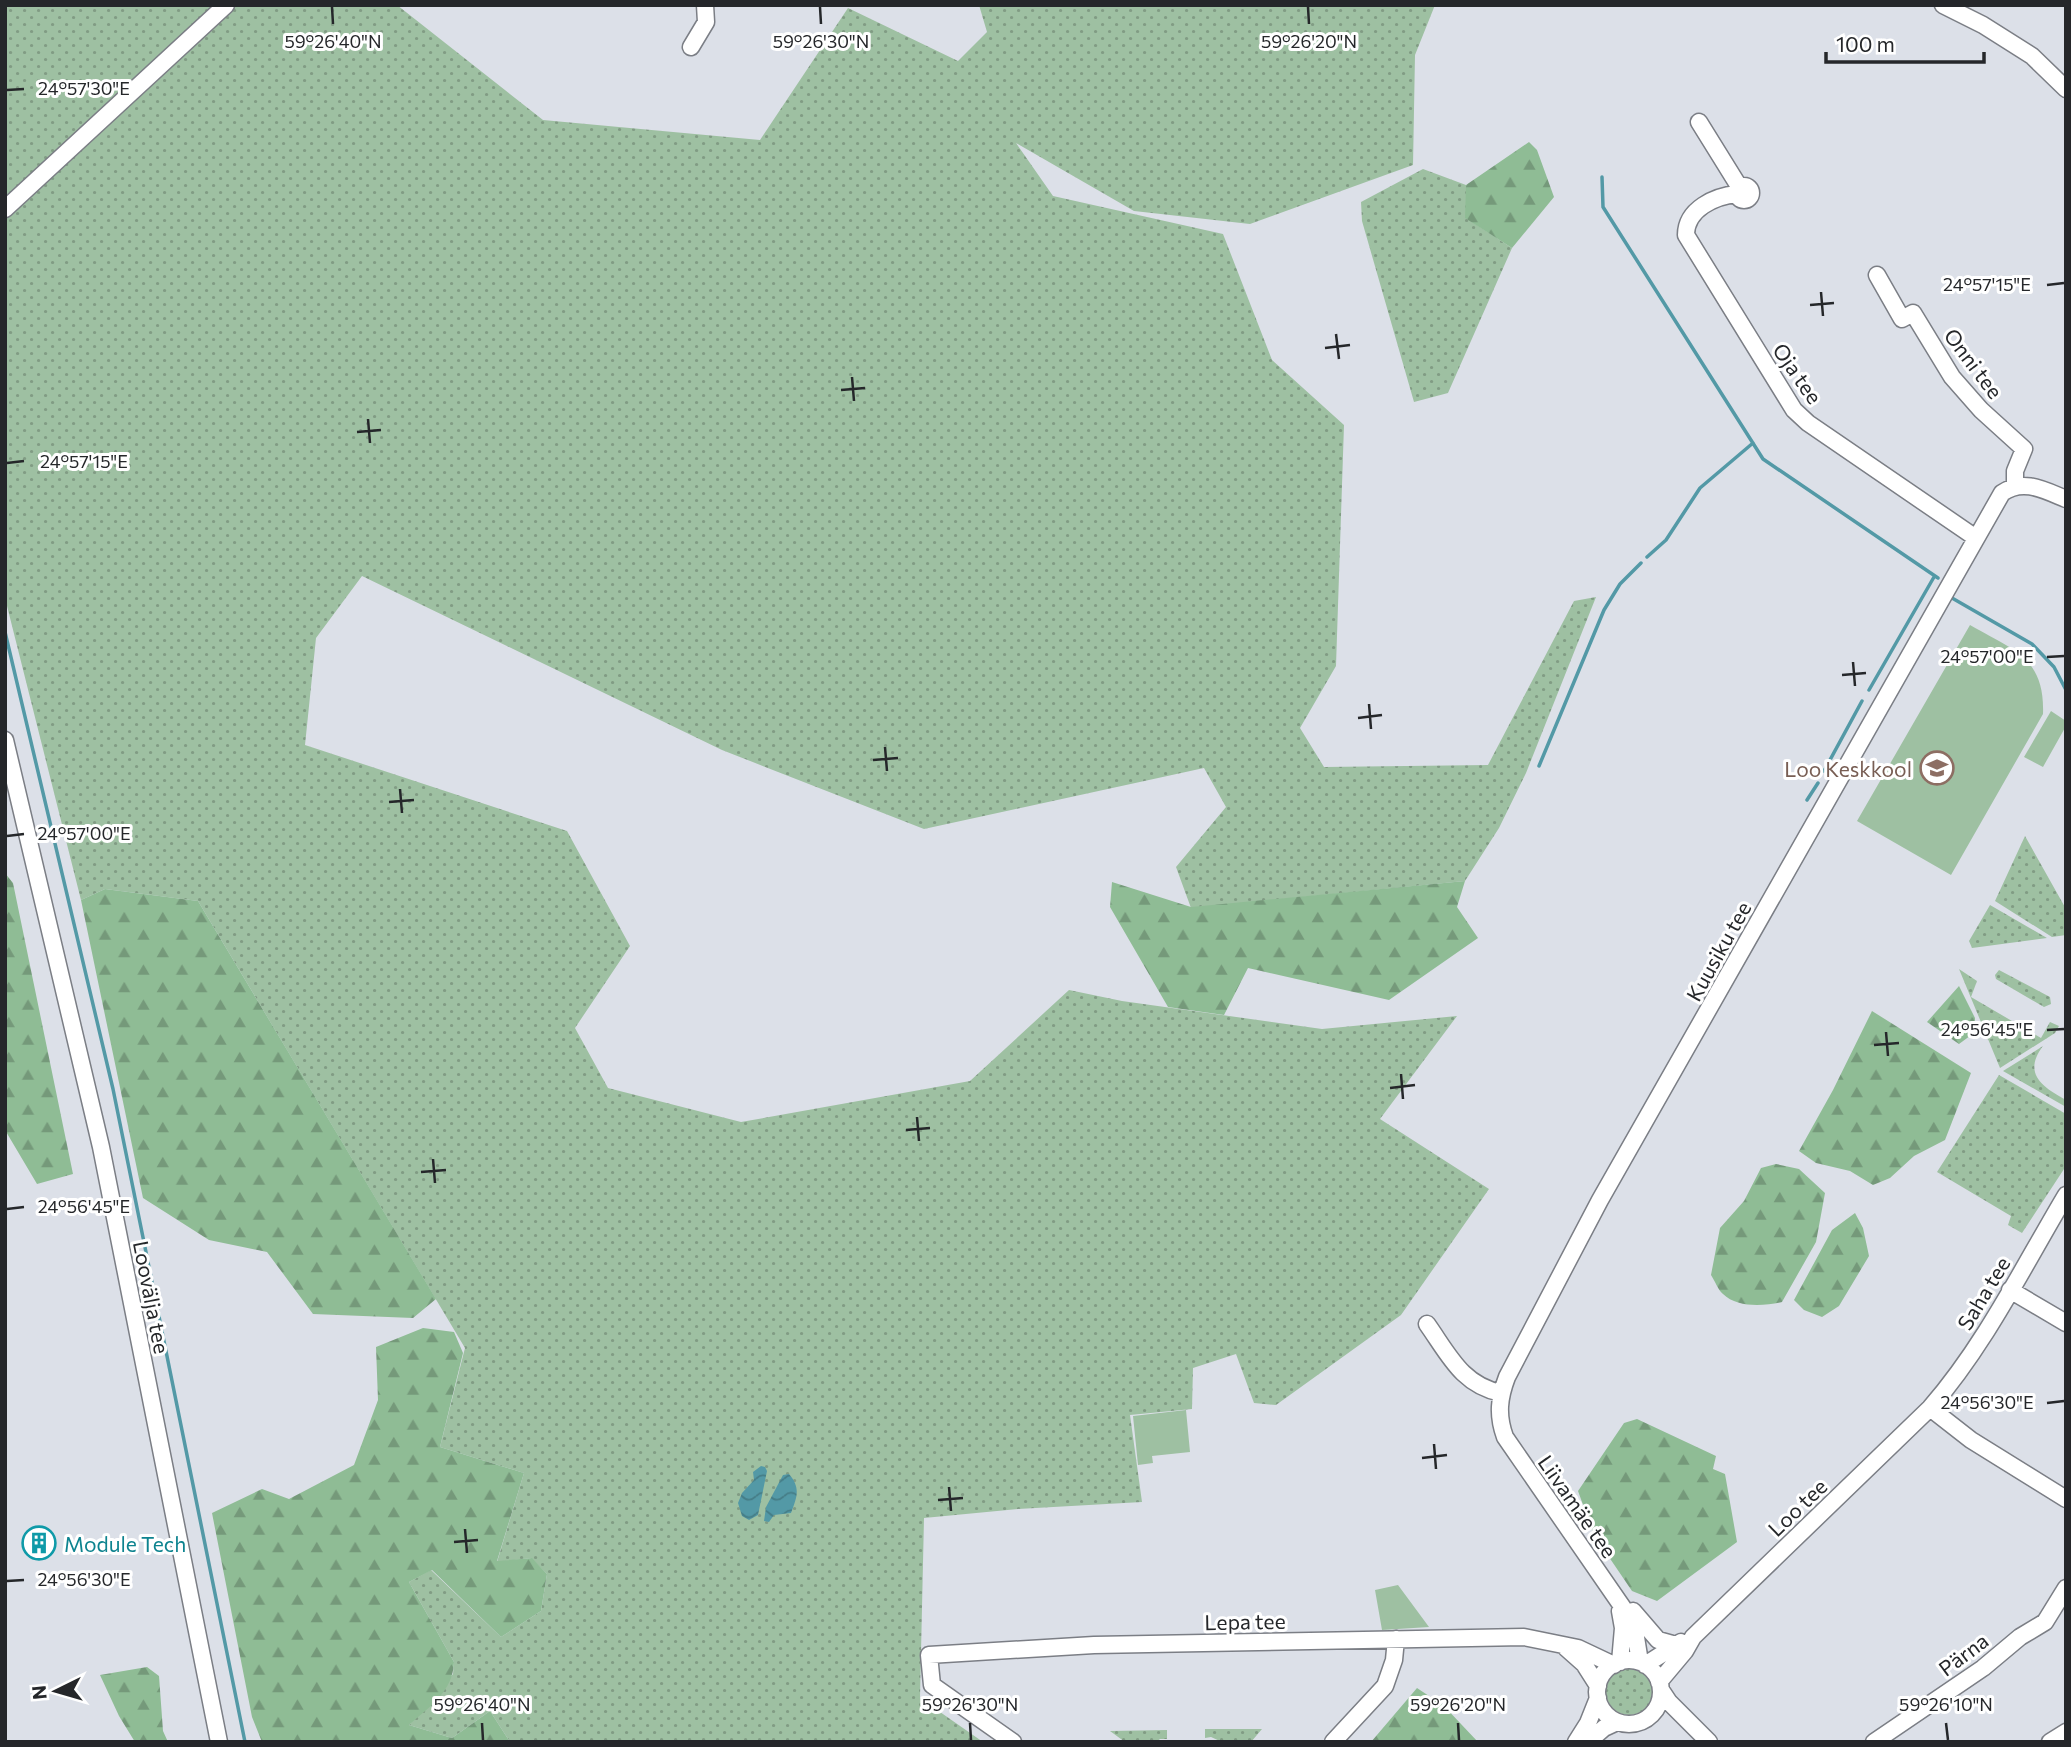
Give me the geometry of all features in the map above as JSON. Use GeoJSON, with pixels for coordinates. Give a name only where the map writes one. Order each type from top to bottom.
{"type":"FeatureCollection","features":[{"type":"Feature","properties":{"kind":"street"},"geometry":{"type":"LineString","coordinates":[[5,209],[226,5]]}},
{"type":"Feature","properties":{"kind":"street"},"geometry":{"type":"LineString","coordinates":[[691,47],[706,23],[705,5]]}},
{"type":"Feature","properties":{"kind":"street"},"geometry":{"type":"LineString","coordinates":[[1943,5],[1983,25],[2032,56],[2066,89]]}},
{"type":"Feature","properties":{"kind":"street","name":"Oja tee"},"geometry":{"type":"LineString","coordinates":[[1699,122],[1739,191],[1723,195],[1699,208],[1688,221],[1686,235],[1794,410],[1808,423],[1976,538]]}},
{"type":"Feature","properties":{"kind":"street","name":"Onni tee"},"geometry":{"type":"LineString","coordinates":[[1877,275],[1902,319],[1913,313],[1952,377],[1980,410],[2024,449],[2008,490]]}},
{"type":"Feature","properties":{"kind":"street"},"geometry":{"type":"LineString","coordinates":[[2008,490],[2036,487],[2066,499]]}},
{"type":"Feature","properties":{"kind":"street","name":"Kuusiku tee"},"geometry":{"type":"LineString","coordinates":[[1505,1437],[1499,1413],[1501,1393],[1528,1334],[1600,1200],[1976,538],[2008,490]]}},
{"type":"Feature","properties":{"kind":"street","name":"Loovälja tee"},"geometry":{"type":"LineString","coordinates":[[5,740],[101,1147],[219,1742]]}},
{"type":"Feature","properties":{"kind":"street","name":"Saha tee"},"geometry":{"type":"LineString","coordinates":[[1930,1408],[1967,1361],[2066,1195]]}},
{"type":"Feature","properties":{"kind":"street"},"geometry":{"type":"LineString","coordinates":[[2010,1290],[2066,1323]]}},
{"type":"Feature","properties":{"kind":"street"},"geometry":{"type":"LineString","coordinates":[[1427,1324],[1470,1381],[1486,1390],[1501,1393]]}},
{"type":"Feature","properties":{"kind":"street"},"geometry":{"type":"LineString","coordinates":[[1930,1408],[1980,1447],[2066,1499]]}},
{"type":"Feature","properties":{"kind":"street","name":"Loo tee"},"geometry":{"type":"LineString","coordinates":[[1660,1686],[1693,1637],[1930,1408]]}},
{"type":"Feature","properties":{"kind":"street","name":"Liivamäe tee"},"geometry":{"type":"LineString","coordinates":[[1505,1437],[1617,1598],[1632,1623],[1642,1663]]}},
{"type":"Feature","properties":{"kind":"street","name":"Pärna"},"geometry":{"type":"LineString","coordinates":[[1874,1742],[2045,1622],[2066,1588]]}},
{"type":"Feature","properties":{"kind":"street"},"geometry":{"type":"LineString","coordinates":[[1617,1598],[1632,1610],[1658,1640],[1676,1645]]}},
{"type":"Feature","properties":{"kind":"street","name":"Liivamäe tee"},"geometry":{"type":"LineString","coordinates":[[1617,1598],[1623,1628],[1617,1663]]}},
{"type":"Feature","properties":{"kind":"street","name":"Lepa tee"},"geometry":{"type":"LineString","coordinates":[[1013,1742],[932,1685],[929,1655],[1107,1645],[1524,1637],[1586,1651],[1617,1663]]}},
{"type":"Feature","properties":{"kind":"street","name":"Loo tee"},"geometry":{"type":"LineString","coordinates":[[1642,1663],[1693,1637]]}},
{"type":"Feature","properties":{"kind":"street"},"geometry":{"type":"LineString","coordinates":[[1333,1742],[1385,1686],[1394,1660],[1396,1639]]}},
{"type":"Feature","properties":{"kind":"street","name":"Lepa tee"},"geometry":{"type":"LineString","coordinates":[[1561,1645],[1584,1664],[1598,1692]]}},
{"type":"Feature","properties":{"kind":"street"},"geometry":{"type":"LineString","coordinates":[[1576,1742],[1586,1726],[1604,1674],[1617,1663],[1642,1663],[1651,1669],[1669,1702],[1709,1742]]}},
{"type":"Feature","properties":{"kind":"street"},"geometry":{"type":"LineString","coordinates":[[1650,1717],[1659,1705],[1660,1686]]}},
{"type":"Feature","properties":{"kind":"street"},"geometry":{"type":"LineString","coordinates":[[1598,1692],[1605,1712],[1617,1722]]}},
{"type":"Feature","properties":{"kind":"street"},"geometry":{"type":"LineString","coordinates":[[1588,1742],[1604,1728],[1617,1722],[1637,1723],[1650,1717],[1670,1717],[1691,1724]]}},
{"type":"Feature","properties":{"kind":"street"},"geometry":{"type":"LineString","coordinates":[[2050,1742],[2066,1732]]}},
{"type":"Feature","properties":{"kind":"green space"},"geometry":{"type":"Polygon","coordinates":[[[5,5],[397,5],[543,120],[760,140],[848,8],[958,61],[987,32],[979,5],[1435,5],[1415,55],[1413,165],[1250,224],[1134,211],[1016,143],[1053,196],[1223,234],[1272,360],[1344,425],[1336,666],[1300,728],[1324,767],[1488,765],[1574,601],[1596,597],[1526,773],[1499,828],[1465,881],[1191,908],[1176,867],[1226,807],[1204,768],[924,829],[722,750],[362,576],[316,638],[305,745],[567,831],[630,946],[575,1028],[608,1088],[741,1122],[970,1081],[1069,990],[1122,1001],[1322,1029],[1457,1016],[1380,1119],[1489,1189],[1401,1315],[1276,1405],[1254,1403],[1236,1354],[1193,1368],[1192,1409],[1130,1415],[1142,1502],[924,1518],[920,1698],[983,1742],[510,1742],[490,1711],[452,1738],[409,1725],[453,1674],[454,1662],[409,1582],[431,1570],[501,1637],[541,1611],[547,1574],[531,1558],[497,1562],[524,1473],[440,1447],[465,1348],[198,901],[105,889],[81,900],[5,598],[5,5]]]}},
{"type":"Feature","properties":{"kind":"green space"},"geometry":{"type":"Polygon","coordinates":[[[1529,142],[1537,150],[1554,197],[1512,248],[1465,218],[1466,185],[1529,142]]]}},
{"type":"Feature","properties":{"kind":"green space"},"geometry":{"type":"Polygon","coordinates":[[[1423,169],[1466,185],[1466,218],[1512,248],[1448,393],[1414,402],[1362,221],[1361,202],[1423,169]]]}},
{"type":"Feature","properties":{"kind":"green space"},"geometry":{"type":"Polygon","coordinates":[[[1970,625],[2013,649],[2032,667],[2042,695],[2043,714],[1951,875],[1857,821],[1970,625]]]}},
{"type":"Feature","properties":{"kind":"green space"},"geometry":{"type":"Polygon","coordinates":[[[2051,711],[2066,721],[2066,726],[2043,767],[2024,757],[2051,711]]]}},
{"type":"Feature","properties":{"kind":"green space"},"geometry":{"type":"Polygon","coordinates":[[[2025,836],[2066,909],[2066,935],[2052,937],[1995,901],[2025,836]]]}},
{"type":"Feature","properties":{"kind":"green space"},"geometry":{"type":"Polygon","coordinates":[[[5,873],[13,883],[73,1174],[37,1184],[5,1130],[5,873]]]}},
{"type":"Feature","properties":{"kind":"green space"},"geometry":{"type":"Polygon","coordinates":[[[1465,881],[1457,907],[1478,938],[1389,1000],[1248,968],[1224,1015],[1168,1007],[1110,907],[1112,882],[1191,907],[1465,881]]]}},
{"type":"Feature","properties":{"kind":"green space"},"geometry":{"type":"Polygon","coordinates":[[[105,889],[198,901],[436,1299],[413,1318],[313,1314],[267,1252],[209,1240],[143,1198],[81,900],[105,889]]]}},
{"type":"Feature","properties":{"kind":"green space"},"geometry":{"type":"Polygon","coordinates":[[[1990,905],[2047,938],[1972,948],[1969,941],[1990,905]]]}},
{"type":"Feature","properties":{"kind":"green space"},"geometry":{"type":"Polygon","coordinates":[[[1959,969],[1977,981],[1971,997],[2041,1038],[2050,1022],[2059,1026],[2055,1033],[2000,1068],[1959,969]]]}},
{"type":"Feature","properties":{"kind":"green space"},"geometry":{"type":"Polygon","coordinates":[[[1999,970],[2050,997],[2051,1004],[2044,1007],[1996,979],[1995,975],[1999,970]]]}},
{"type":"Feature","properties":{"kind":"green space"},"geometry":{"type":"Polygon","coordinates":[[[1959,986],[1975,1018],[1974,1033],[1959,1044],[1927,1022],[1959,986]]]}},
{"type":"Feature","properties":{"kind":"green space"},"geometry":{"type":"Polygon","coordinates":[[[1872,1011],[1971,1073],[1945,1140],[1914,1156],[1890,1178],[1873,1185],[1850,1171],[1816,1163],[1799,1151],[1872,1011]]]}},
{"type":"Feature","properties":{"kind":"green space"},"geometry":{"type":"Polygon","coordinates":[[[1987,1012],[2005,1020],[2008,1029],[2006,1034],[1988,1040],[1979,1015],[1987,1012]]]}},
{"type":"Feature","properties":{"kind":"green space"},"geometry":{"type":"Polygon","coordinates":[[[2043,1046],[2037,1056],[2035,1072],[2043,1085],[2066,1100],[2066,1107],[2003,1071],[2043,1046]]]}},
{"type":"Feature","properties":{"kind":"green space"},"geometry":{"type":"Polygon","coordinates":[[[1999,1075],[2066,1114],[2066,1166],[2022,1233],[2008,1225],[2011,1216],[1937,1172],[1999,1075]]]}},
{"type":"Feature","properties":{"kind":"green space"},"geometry":{"type":"Polygon","coordinates":[[[1776,1164],[1799,1169],[1825,1193],[1816,1242],[1782,1302],[1743,1304],[1723,1294],[1711,1275],[1720,1228],[1744,1201],[1761,1168],[1776,1164]]]}},
{"type":"Feature","properties":{"kind":"green space"},"geometry":{"type":"Polygon","coordinates":[[[1855,1213],[1863,1228],[1869,1256],[1839,1306],[1822,1317],[1804,1310],[1794,1300],[1832,1230],[1855,1213]]]}},
{"type":"Feature","properties":{"kind":"green space"},"geometry":{"type":"Polygon","coordinates":[[[423,1328],[454,1332],[463,1353],[440,1447],[524,1473],[497,1561],[532,1558],[547,1574],[541,1611],[501,1637],[432,1570],[409,1582],[454,1662],[453,1673],[445,1690],[409,1725],[452,1738],[490,1711],[510,1742],[262,1742],[252,1717],[212,1513],[262,1489],[289,1499],[354,1465],[378,1400],[376,1347],[423,1328]]]}},
{"type":"Feature","properties":{"kind":"green space"},"geometry":{"type":"Polygon","coordinates":[[[1186,1410],[1190,1452],[1152,1456],[1153,1463],[1138,1465],[1133,1416],[1186,1410]]]}},
{"type":"Feature","properties":{"kind":"green space"},"geometry":{"type":"Polygon","coordinates":[[[1637,1419],[1716,1456],[1713,1469],[1725,1474],[1737,1542],[1657,1601],[1632,1591],[1594,1535],[1578,1491],[1624,1423],[1637,1419]]]}},
{"type":"Feature","properties":{"kind":"green space"},"geometry":{"type":"Polygon","coordinates":[[[1398,1585],[1429,1627],[1382,1630],[1375,1590],[1398,1585]]]}},
{"type":"Feature","properties":{"kind":"green space"},"geometry":{"type":"Polygon","coordinates":[[[147,1667],[159,1676],[163,1731],[168,1742],[135,1742],[119,1716],[100,1675],[147,1667]]]}},
{"type":"Feature","properties":{"kind":"green space"},"geometry":{"type":"Polygon","coordinates":[[[1629,1669],[1646,1675],[1652,1692],[1646,1709],[1629,1715],[1612,1709],[1606,1692],[1612,1675],[1629,1669]]]}},
{"type":"Feature","properties":{"kind":"green space"},"geometry":{"type":"Polygon","coordinates":[[[1417,1688],[1444,1706],[1478,1742],[1371,1742],[1417,1688]]]}},
{"type":"Feature","properties":{"kind":"green space"},"geometry":{"type":"Polygon","coordinates":[[[1205,1729],[1262,1729],[1251,1742],[1222,1742],[1211,1737],[1205,1738],[1205,1729]]]}},
{"type":"Feature","properties":{"kind":"green space"},"geometry":{"type":"Polygon","coordinates":[[[1167,1730],[1167,1739],[1156,1742],[1125,1742],[1110,1731],[1167,1730]]]}},
{"type":"Feature","properties":{"kind":"water"},"geometry":{"type":"Polygon","coordinates":[[[761,1466],[767,1471],[758,1515],[749,1520],[742,1516],[738,1503],[742,1493],[754,1480],[753,1472],[761,1466]]]}},
{"type":"Feature","properties":{"kind":"water"},"geometry":{"type":"Polygon","coordinates":[[[789,1474],[797,1493],[791,1513],[774,1515],[769,1522],[764,1521],[766,1507],[783,1475],[789,1474]]]}},
{"type":"Feature","properties":{"kind":"waterway"},"geometry":{"type":"LineString","coordinates":[[1602,177],[1603,207],[1763,459],[1938,578]]}},
{"type":"Feature","properties":{"kind":"waterway"},"geometry":{"type":"LineString","coordinates":[[1647,557],[1666,540],[1700,488],[1753,443]]}},
{"type":"Feature","properties":{"kind":"waterway"},"geometry":{"type":"LineString","coordinates":[[1539,766],[1604,610],[1620,584],[1641,563]]}},
{"type":"Feature","properties":{"kind":"waterway"},"geometry":{"type":"LineString","coordinates":[[1869,690],[1934,577]]}},
{"type":"Feature","properties":{"kind":"waterway"},"geometry":{"type":"LineString","coordinates":[[1952,598],[2032,644],[2054,667],[2066,690]]}},
{"type":"Feature","properties":{"kind":"waterway"},"geometry":{"type":"LineString","coordinates":[[5,632],[113,1089],[245,1742]]}},
{"type":"Feature","properties":{"kind":"waterway"},"geometry":{"type":"LineString","coordinates":[[1824,771],[1862,701]]}},
{"type":"Feature","properties":{"kind":"waterway"},"geometry":{"type":"LineString","coordinates":[[1807,800],[1818,783]]}},
{"type":"Feature","properties":{"kind":"place","name":"Loo Keskkool"},"geometry":{"type":"Point","coordinates":[1937,768]}},
{"type":"Feature","properties":{"kind":"place","name":"Module Tech"},"geometry":{"type":"Point","coordinates":[39,1543]}}]}
